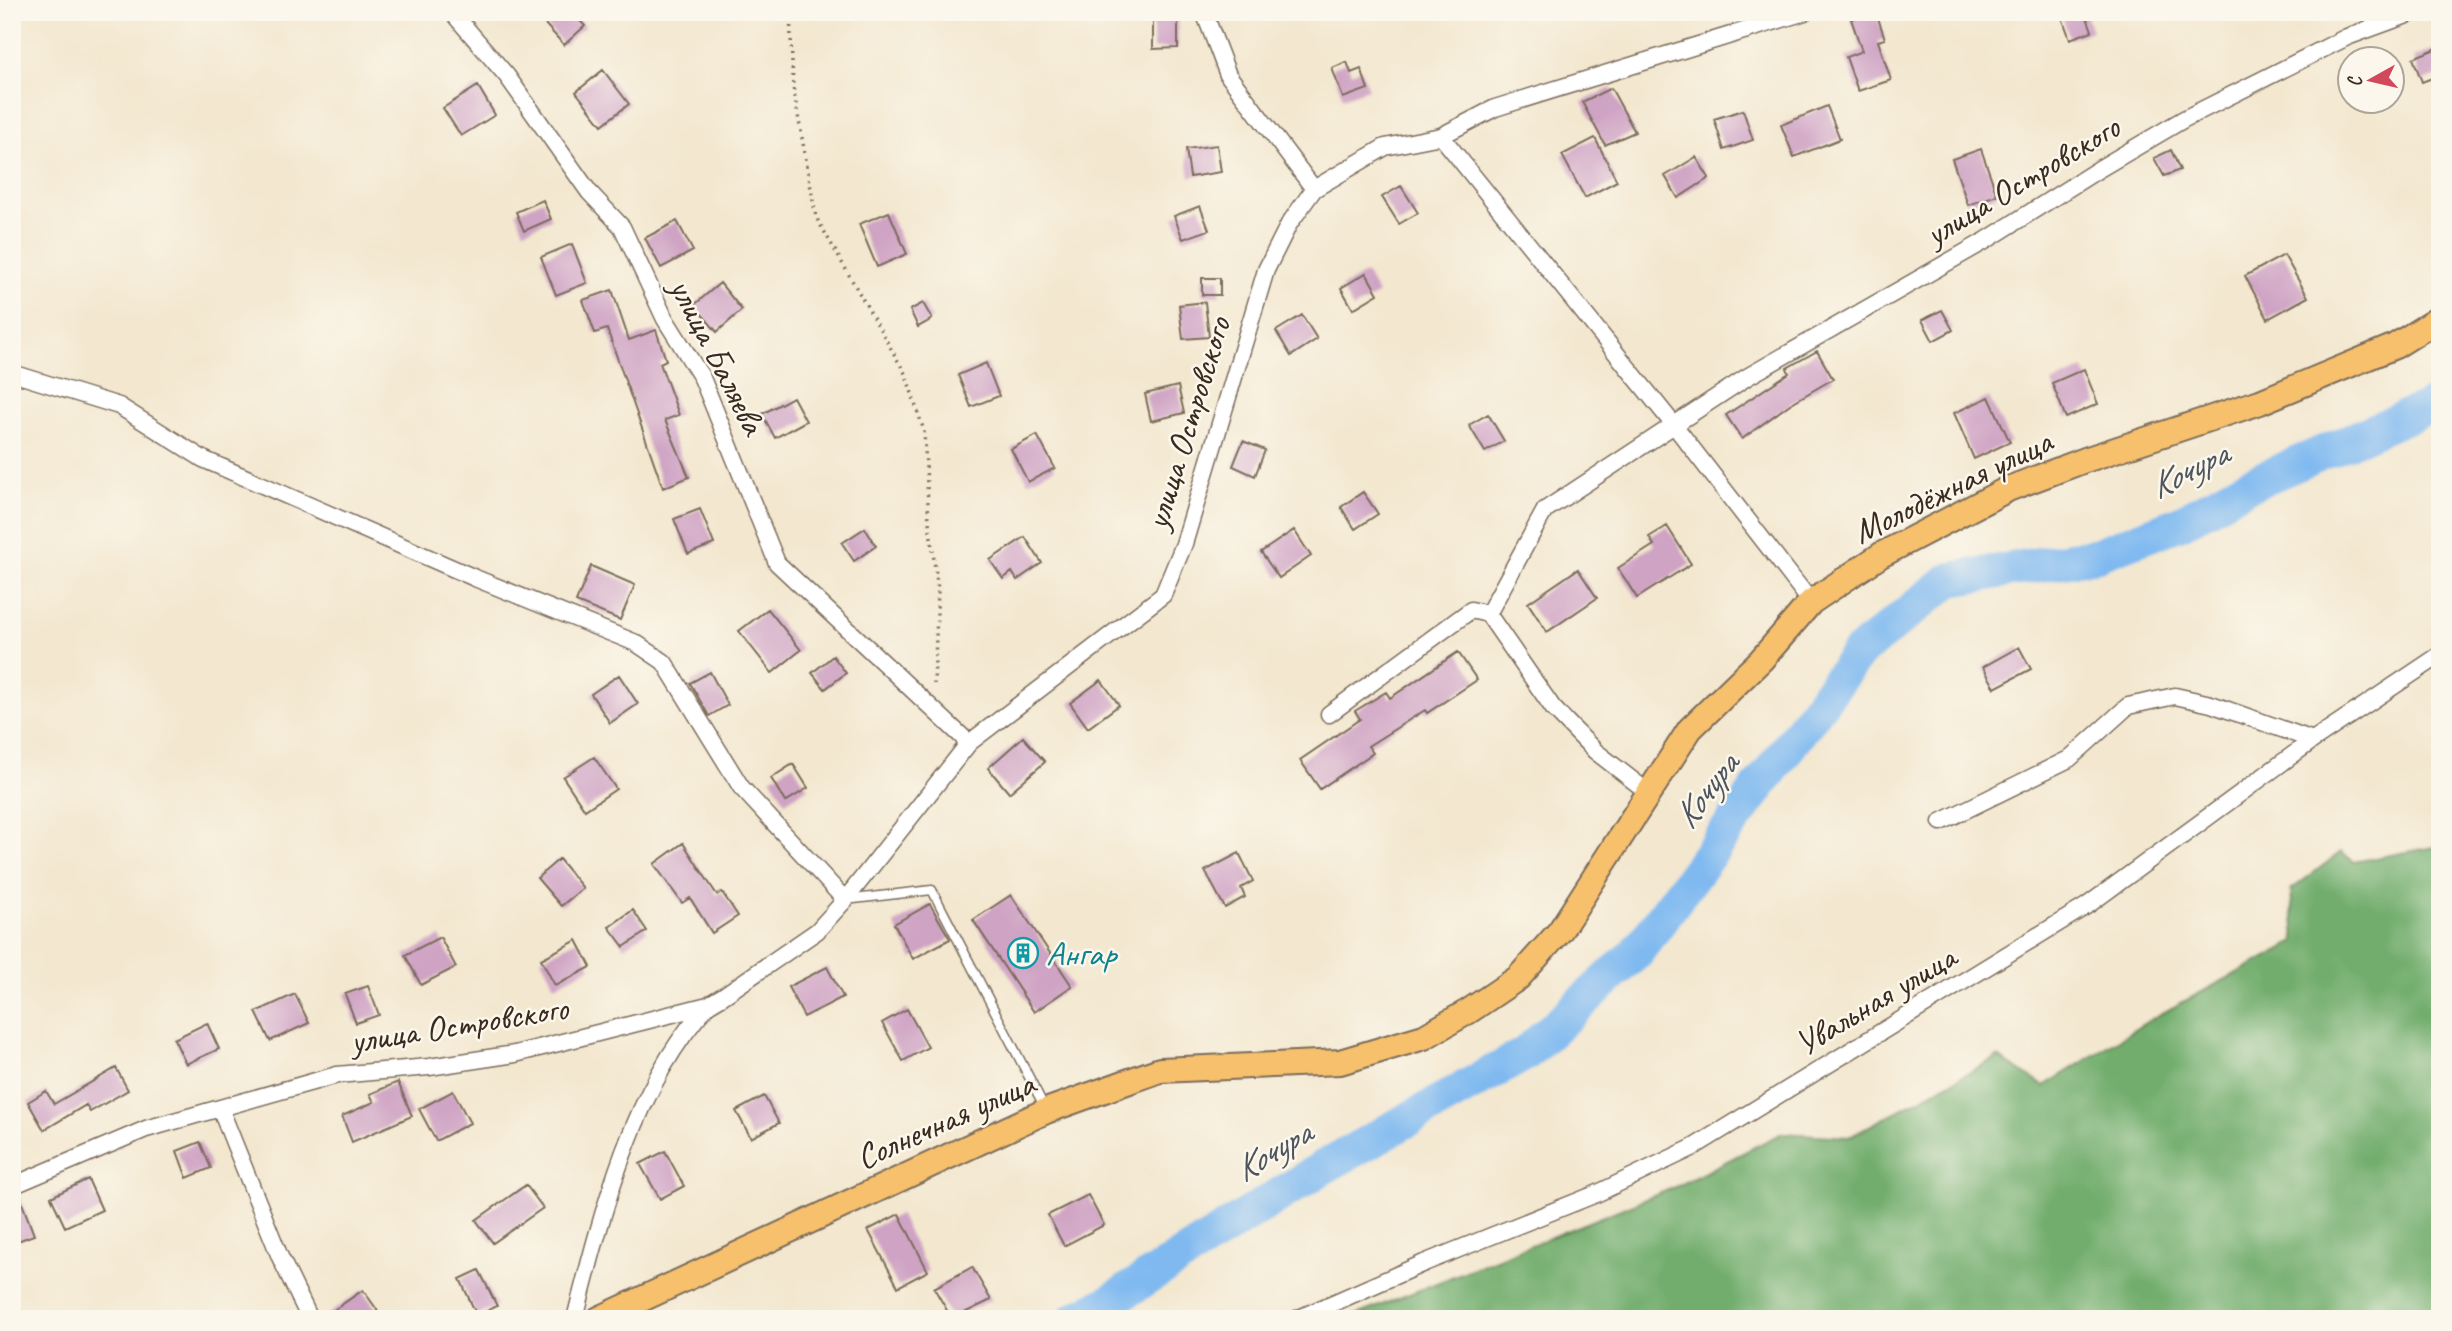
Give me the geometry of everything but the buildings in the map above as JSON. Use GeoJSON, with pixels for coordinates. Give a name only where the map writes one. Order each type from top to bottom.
{"type":"FeatureCollection","features":[{"type":"Feature","properties":{"kind":"main road","name":"Молодёжная улица"},"geometry":{"type":"LineString","coordinates":[[1340,1062],[1424,1037],[1518,978],[1560,931],[1690,729],[1761,660],[1811,602],[1881,555],[2008,489],[2085,460],[2260,402],[2395,345],[2440,318]]}},
{"type":"Feature","properties":{"kind":"main road","name":"Солнечная улица"},"geometry":{"type":"LineString","coordinates":[[599,1319],[1046,1111],[1160,1070],[1340,1062]]}},
{"type":"Feature","properties":{"kind":"street","name":"улица Баляева"},"geometry":{"type":"LineString","coordinates":[[452,12],[507,76],[589,192],[622,227],[665,319],[702,378],[777,563],[969,743]]}},
{"type":"Feature","properties":{"kind":"street"},"geometry":{"type":"LineString","coordinates":[[1204,12],[1228,75],[1314,188]]}},
{"type":"Feature","properties":{"kind":"street","name":"улица Островского"},"geometry":{"type":"LineString","coordinates":[[575,1319],[597,1230],[647,1094],[691,1024],[708,1005],[817,931],[845,900],[928,791],[969,743],[1164,595],[1184,544],[1266,270],[1289,224],[1314,188],[1385,148],[1441,136],[1495,108],[1805,12]]}},
{"type":"Feature","properties":{"kind":"street","name":"улица Островского"},"geometry":{"type":"LineString","coordinates":[[1488,614],[1545,510],[1747,377],[1985,241],[2099,169],[2184,120],[2347,37],[2415,12]]}},
{"type":"Feature","properties":{"kind":"street"},"geometry":{"type":"LineString","coordinates":[[1441,136],[1674,425],[1811,602]]}},
{"type":"Feature","properties":{"kind":"street"},"geometry":{"type":"LineString","coordinates":[[12,373],[119,406],[203,459],[475,578],[636,643],[664,662],[741,787],[845,900]]}},
{"type":"Feature","properties":{"kind":"street"},"geometry":{"type":"LineString","coordinates":[[1329,714],[1471,610],[1488,614],[1553,708],[1595,751],[1649,793]]}},
{"type":"Feature","properties":{"kind":"street","name":"Увальная улица"},"geometry":{"type":"LineString","coordinates":[[1297,1319],[1424,1263],[1596,1194],[1692,1148],[2088,905],[2314,740],[2440,655]]}},
{"type":"Feature","properties":{"kind":"street"},"geometry":{"type":"LineString","coordinates":[[1941,822],[2069,759],[2128,706],[2175,696],[2211,704],[2314,740]]}},
{"type":"Feature","properties":{"kind":"street","name":"улица Островского"},"geometry":{"type":"LineString","coordinates":[[12,1186],[146,1129],[337,1075],[429,1067],[515,1054],[708,1005]]}},
{"type":"Feature","properties":{"kind":"street"},"geometry":{"type":"LineString","coordinates":[[220,1108],[280,1257],[310,1319]]}},
{"type":"Feature","properties":{"kind":"lane"},"geometry":{"type":"LineString","coordinates":[[845,900],[932,890],[1046,1111]]}},
{"type":"Feature","properties":{"kind":"path"},"geometry":{"type":"LineString","coordinates":[[790,12],[793,87],[816,217],[906,375],[923,431],[929,522],[938,590],[933,678],[935,711]]}},
{"type":"Feature","properties":{"kind":"green space"},"geometry":{"type":"Polygon","coordinates":[[[2440,846],[2440,1319],[1347,1319],[1678,1186],[1782,1133],[1849,1137],[1998,1057],[2044,1086],[2153,1018],[2295,942],[2291,890],[2341,852],[2353,862],[2440,846]]]}},
{"type":"Feature","properties":{"kind":"waterway","name":"Кочура"},"geometry":{"type":"LineString","coordinates":[[1075,1319],[1106,1304],[1322,1168],[1525,1054],[1636,953],[1858,653],[1949,580],[2096,555],[2180,523],[2248,485],[2440,402]]}},
{"type":"Feature","properties":{"kind":"place","name":"Ангар"},"geometry":{"type":"Point","coordinates":[1023,953]}}]}
